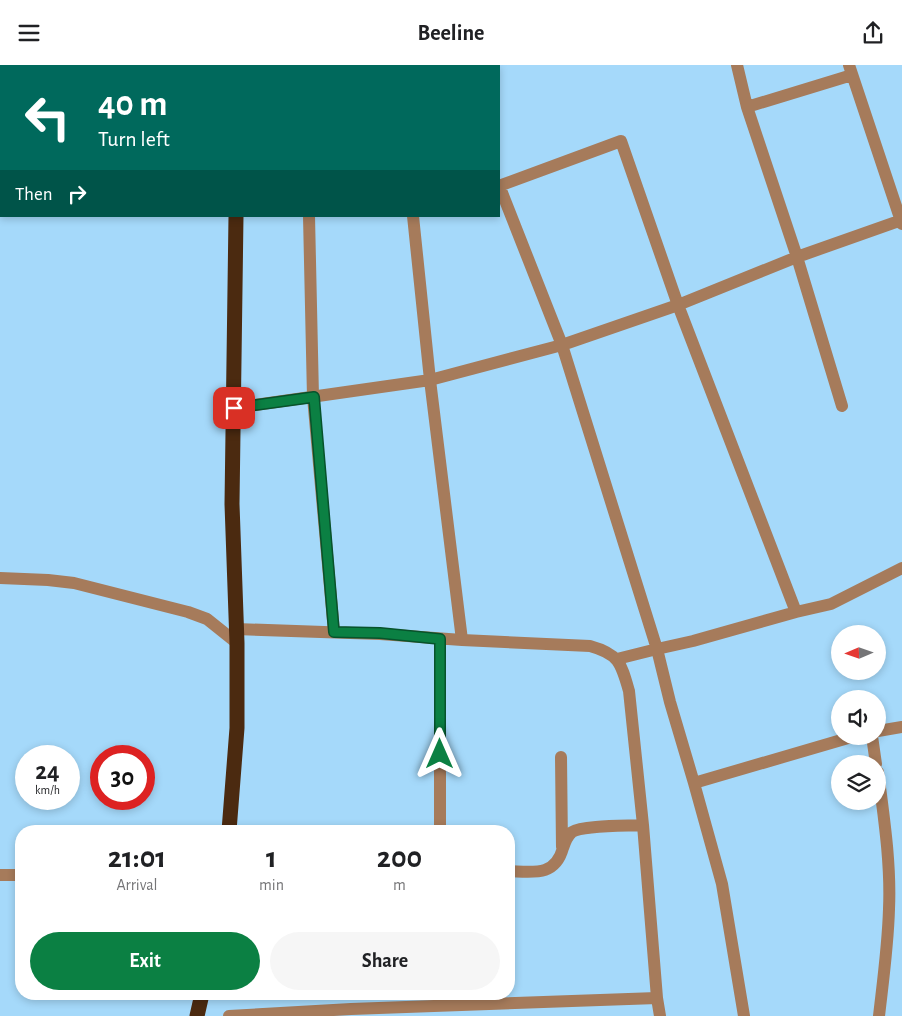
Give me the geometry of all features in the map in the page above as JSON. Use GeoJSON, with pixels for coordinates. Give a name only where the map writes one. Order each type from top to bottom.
{"type":"FeatureCollection","features":[{"type":"Feature","properties":{"kind":"highway"},"geometry":{"type":"LineString","coordinates":[[229,825],[237,728],[232,504],[236,217]]}},
{"type":"Feature","properties":{"kind":"highway"},"geometry":{"type":"LineString","coordinates":[[197,1016],[201,1000]]}},
{"type":"Feature","properties":{"kind":"street"},"geometry":{"type":"LineString","coordinates":[[737,65],[747,107],[797,257],[842,406]]}},
{"type":"Feature","properties":{"kind":"street"},"geometry":{"type":"LineString","coordinates":[[234,408],[430,380],[562,345],[678,305],[797,257],[902,221],[850,70],[747,107]]}},
{"type":"Feature","properties":{"kind":"street"},"geometry":{"type":"LineString","coordinates":[[500,186],[621,141],[678,305],[796,612]]}},
{"type":"Feature","properties":{"kind":"street"},"geometry":{"type":"LineString","coordinates":[[500,189],[562,345],[657,649],[670,702],[722,884],[744,1016]]}},
{"type":"Feature","properties":{"kind":"street"},"geometry":{"type":"LineString","coordinates":[[309,217],[314,397],[334,632]]}},
{"type":"Feature","properties":{"kind":"street"},"geometry":{"type":"LineString","coordinates":[[413,217],[430,380],[462,641]]}},
{"type":"Feature","properties":{"kind":"street"},"geometry":{"type":"LineString","coordinates":[[617,659],[831,604],[902,568]]}},
{"type":"Feature","properties":{"kind":"street"},"geometry":{"type":"LineString","coordinates":[[0,578],[74,583],[188,612],[207,619],[236,636],[334,632],[380,633],[462,641],[590,645],[606,650],[617,659],[629,691],[660,1015]]}},
{"type":"Feature","properties":{"kind":"street"},"geometry":{"type":"LineString","coordinates":[[440,639],[440,825]]}},
{"type":"Feature","properties":{"kind":"street"},"geometry":{"type":"LineString","coordinates":[[886,730],[902,727]]}},
{"type":"Feature","properties":{"kind":"street"},"geometry":{"type":"LineString","coordinates":[[694,783],[831,743]]}},
{"type":"Feature","properties":{"kind":"street"},"geometry":{"type":"LineString","coordinates":[[561,757],[562,852]]}},
{"type":"Feature","properties":{"kind":"street"},"geometry":{"type":"LineString","coordinates":[[879,1016],[888,947],[890,908],[883,810]]}},
{"type":"Feature","properties":{"kind":"street"},"geometry":{"type":"LineString","coordinates":[[515,871],[546,871],[552,867],[559,860],[568,836],[577,829],[642,825]]}},
{"type":"Feature","properties":{"kind":"street"},"geometry":{"type":"LineString","coordinates":[[0,875],[15,875]]}},
{"type":"Feature","properties":{"kind":"street"},"geometry":{"type":"LineString","coordinates":[[229,1016],[657,998]]}},
{"type":"Feature","properties":{"kind":"route"},"geometry":{"type":"LineString","coordinates":[[234,408],[314,397],[334,632],[380,633],[440,639],[440,754]]}}]}
